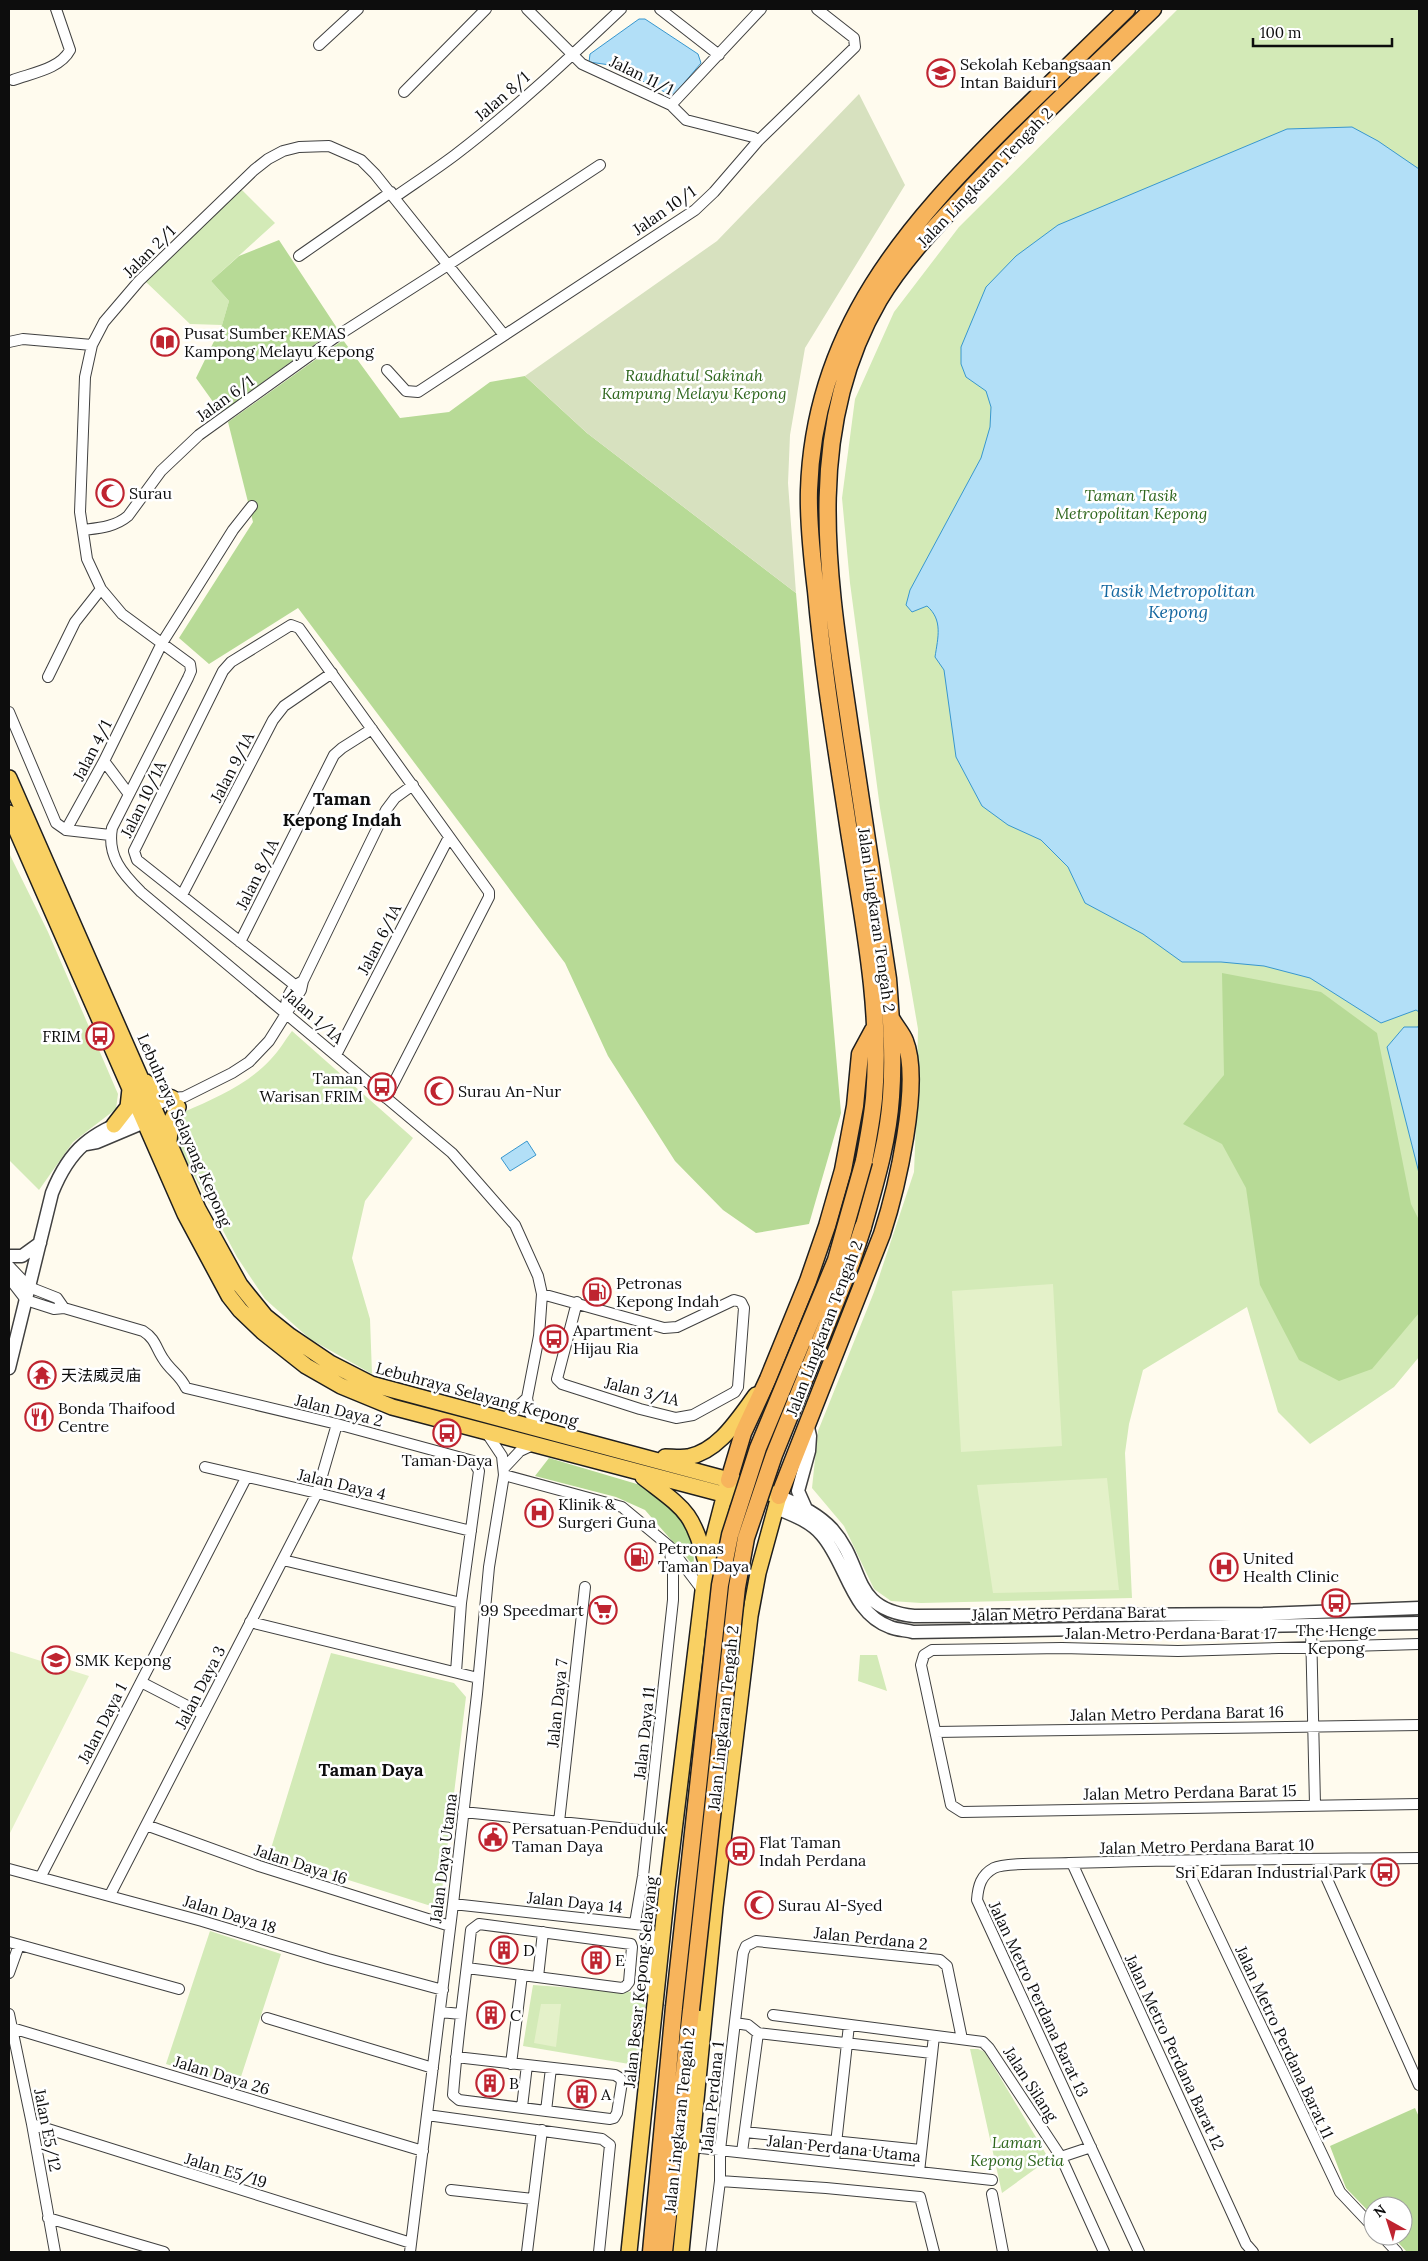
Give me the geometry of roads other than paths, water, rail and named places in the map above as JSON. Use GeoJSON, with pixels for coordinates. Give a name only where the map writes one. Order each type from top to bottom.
{"type":"FeatureCollection","features":[{"type":"Feature","properties":{"kind":"highway","name":"Jalan Lingkaran Tengah 2"},"geometry":{"type":"LineString","coordinates":[[651,2252],[674,2008],[720,1585],[730,1534],[758,1448],[836,1260],[864,1161],[874,1097],[874,1026],[862,913],[819,627],[809,490],[813,446],[829,378],[852,321],[866,293],[918,220],[978,155],[1127,9]]}},
{"type":"Feature","properties":{"kind":"highway","name":"Jalan Lingkaran Tengah 2"},"geometry":{"type":"LineString","coordinates":[[664,2252],[737,1587],[746,1538],[774,1456],[851,1264],[880,1165],[891,1096],[891,1018],[888,978],[835,624],[828,552],[826,489],[832,438],[845,381],[865,328],[880,299],[930,232],[988,170],[1153,9]]}},
{"type":"Feature","properties":{"kind":"highway"},"geometry":{"type":"LineString","coordinates":[[778,1502],[807,1423],[882,1234],[893,1200],[909,1111],[909,1065],[905,1041],[891,1018]]}},
{"type":"Feature","properties":{"kind":"highway"},"geometry":{"type":"LineString","coordinates":[[726,1487],[743,1433],[768,1379],[808,1282],[827,1226],[843,1170],[855,1106],[860,1054],[874,1026]]}},
{"type":"Feature","properties":{"kind":"highway"},"geometry":{"type":"LineString","coordinates":[[743,1433],[747,1448],[759,1460],[765,1462],[776,1462],[784,1458],[799,1445]]}},
{"type":"Feature","properties":{"kind":"main road","name":"Lebuhraya Selayang Kepong"},"geometry":{"type":"LineString","coordinates":[[9,778],[137,1071],[149,1115],[186,1214],[229,1296],[240,1310],[263,1332],[323,1377],[364,1397],[392,1407],[636,1472],[726,1487]]}},
{"type":"Feature","properties":{"kind":"main road","name":"Lebuhraya Selayang Kepong"},"geometry":{"type":"LineString","coordinates":[[9,813],[130,1087],[170,1145],[198,1209],[235,1276],[265,1316],[290,1336],[330,1363],[370,1384],[638,1457],[726,1487],[778,1502]]}},
{"type":"Feature","properties":{"kind":"main road"},"geometry":{"type":"LineString","coordinates":[[137,1071],[154,1091],[178,1101],[171,1122],[170,1145]]}},
{"type":"Feature","properties":{"kind":"main road"},"geometry":{"type":"LineString","coordinates":[[114,1125],[128,1107],[130,1087]]}},
{"type":"Feature","properties":{"kind":"main road"},"geometry":{"type":"LineString","coordinates":[[638,1457],[687,1457],[699,1454],[733,1426],[768,1379]]}},
{"type":"Feature","properties":{"kind":"main road"},"geometry":{"type":"LineString","coordinates":[[636,1472],[672,1499],[691,1518],[709,1557],[729,1533],[738,1529],[747,1530],[755,1535],[758,1544],[758,1573]]}},
{"type":"Feature","properties":{"kind":"main road","name":"Jalan Besar Kepong Selayang"},"geometry":{"type":"LineString","coordinates":[[629,2252],[655,2001],[703,1591],[726,1487]]}},
{"type":"Feature","properties":{"kind":"main road"},"geometry":{"type":"LineString","coordinates":[[681,2252],[715,1907],[750,1616],[758,1573],[778,1502]]}},
{"type":"Feature","properties":{"kind":"street"},"geometry":{"type":"LineString","coordinates":[[13,80],[52,66],[65,59],[70,50],[56,9]]}},
{"type":"Feature","properties":{"kind":"street"},"geometry":{"type":"LineString","coordinates":[[319,45],[358,9]]}},
{"type":"Feature","properties":{"kind":"street"},"geometry":{"type":"LineString","coordinates":[[404,92],[486,9]]}},
{"type":"Feature","properties":{"kind":"street","name":"Jalan 11/1"},"geometry":{"type":"LineString","coordinates":[[527,9],[582,64],[671,105],[686,120],[752,137],[758,141]]}},
{"type":"Feature","properties":{"kind":"street","name":"Jalan 8/1"},"geometry":{"type":"LineString","coordinates":[[299,256],[454,156],[572,55],[621,9]]}},
{"type":"Feature","properties":{"kind":"street"},"geometry":{"type":"LineString","coordinates":[[660,9],[719,55]]}},
{"type":"Feature","properties":{"kind":"street"},"geometry":{"type":"LineString","coordinates":[[671,105],[762,9]]}},
{"type":"Feature","properties":{"kind":"street","name":"Jalan 10/1"},"geometry":{"type":"LineString","coordinates":[[387,370],[406,391],[418,392],[695,210],[714,192],[758,141],[855,47],[854,38],[816,9]]}},
{"type":"Feature","properties":{"kind":"street","name":"Jalan 2/1"},"geometry":{"type":"LineString","coordinates":[[128,793],[191,671],[190,664],[122,614],[101,588],[86,559],[80,512],[85,377],[92,345],[104,322],[139,282],[254,170],[283,151],[299,147],[329,146],[361,160],[393,195],[504,335]]}},
{"type":"Feature","properties":{"kind":"street","name":"Jalan 6/1"},"geometry":{"type":"LineString","coordinates":[[83,530],[107,527],[121,522],[128,516],[161,471],[199,435],[337,336],[600,165]]}},
{"type":"Feature","properties":{"kind":"street"},"geometry":{"type":"LineString","coordinates":[[9,342],[23,339],[92,345]]}},
{"type":"Feature","properties":{"kind":"street","name":"Jalan 4/1"},"geometry":{"type":"LineString","coordinates":[[66,830],[104,761],[162,643],[233,530],[252,506]]}},
{"type":"Feature","properties":{"kind":"street"},"geometry":{"type":"LineString","coordinates":[[48,677],[75,622],[101,588]]}},
{"type":"Feature","properties":{"kind":"street","name":"Jalan 10/1A"},"geometry":{"type":"LineString","coordinates":[[300,985],[240,942],[137,860],[134,851],[223,671],[231,662],[291,625],[299,628],[332,673]]}},
{"type":"Feature","properties":{"kind":"street"},"geometry":{"type":"LineString","coordinates":[[332,673],[489,892],[489,898],[386,1098]]}},
{"type":"Feature","properties":{"kind":"street","name":"Jalan 9/1A"},"geometry":{"type":"LineString","coordinates":[[182,895],[273,720],[284,706],[332,673]]}},
{"type":"Feature","properties":{"kind":"street"},"geometry":{"type":"LineString","coordinates":[[9,712],[56,823],[66,830],[110,835],[128,793],[104,761]]}},
{"type":"Feature","properties":{"kind":"street","name":"Jalan 8/1A"},"geometry":{"type":"LineString","coordinates":[[240,942],[334,755],[372,729]]}},
{"type":"Feature","properties":{"kind":"street"},"geometry":{"type":"LineString","coordinates":[[84,1144],[97,1142],[232,1073],[248,1062],[264,1047],[287,1012],[285,1003],[300,985],[386,810],[395,798],[413,785]]}},
{"type":"Feature","properties":{"kind":"street","name":"Jalan 1/1A"},"geometry":{"type":"LineString","coordinates":[[110,835],[115,861],[130,880],[157,906],[287,1012],[452,1153],[515,1225],[538,1276],[542,1294],[539,1336],[527,1398],[530,1414],[539,1429]]}},
{"type":"Feature","properties":{"kind":"street","name":"Jalan 6/1A"},"geometry":{"type":"LineString","coordinates":[[336,1055],[449,837]]}},
{"type":"Feature","properties":{"kind":"street"},"geometry":{"type":"LineString","coordinates":[[9,1368],[12,1347],[52,1193],[58,1177],[70,1157],[95,1134],[114,1125],[149,1115]]}},
{"type":"Feature","properties":{"kind":"street"},"geometry":{"type":"LineString","coordinates":[[9,1256],[22,1256],[40,1243]]}},
{"type":"Feature","properties":{"kind":"street"},"geometry":{"type":"LineString","coordinates":[[9,1266],[27,1294]]}},
{"type":"Feature","properties":{"kind":"street"},"geometry":{"type":"LineString","coordinates":[[9,1278],[27,1294]]}},
{"type":"Feature","properties":{"kind":"street","name":"Jalan Daya 2"},"geometry":{"type":"LineString","coordinates":[[27,1294],[54,1309],[64,1308],[143,1331],[151,1336],[164,1360],[180,1377],[186,1388],[337,1424],[473,1461],[478,1471],[472,1531]]}},
{"type":"Feature","properties":{"kind":"street"},"geometry":{"type":"LineString","coordinates":[[542,1294],[577,1302]]}},
{"type":"Feature","properties":{"kind":"street","name":"Jalan 3/1A"},"geometry":{"type":"LineString","coordinates":[[734,1300],[741,1302],[744,1308],[738,1387],[735,1392],[693,1415],[676,1418],[640,1409],[558,1382],[557,1378],[577,1302],[664,1328],[677,1327],[734,1300]]}},
{"type":"Feature","properties":{"kind":"street"},"geometry":{"type":"LineString","coordinates":[[502,1420],[527,1398]]}},
{"type":"Feature","properties":{"kind":"street"},"geometry":{"type":"LineString","coordinates":[[806,1509],[798,1490],[809,1450],[810,1436],[807,1423]]}},
{"type":"Feature","properties":{"kind":"street","name":"Jalan Daya 3"},"geometry":{"type":"LineString","coordinates":[[110,1895],[317,1493],[337,1424]]}},
{"type":"Feature","properties":{"kind":"street"},"geometry":{"type":"LineString","coordinates":[[484,1431],[499,1450],[505,1471]]}},
{"type":"Feature","properties":{"kind":"street"},"geometry":{"type":"LineString","coordinates":[[505,1471],[520,1451],[535,1444]]}},
{"type":"Feature","properties":{"kind":"street","name":"Jalan Daya 4"},"geometry":{"type":"LineString","coordinates":[[205,1468],[472,1531]]}},
{"type":"Feature","properties":{"kind":"street"},"geometry":{"type":"LineString","coordinates":[[505,1471],[622,1507],[669,1546],[703,1591]]}},
{"type":"Feature","properties":{"kind":"street","name":"Jalan Daya Utama"},"geometry":{"type":"LineString","coordinates":[[411,2248],[453,1904],[490,1567],[505,1471]]}},
{"type":"Feature","properties":{"kind":"street","name":"Jalan Daya 1"},"geometry":{"type":"LineString","coordinates":[[40,1876],[246,1478]]}},
{"type":"Feature","properties":{"kind":"street","name":"Jalan Metro Perdana Barat"},"geometry":{"type":"LineString","coordinates":[[778,1502],[806,1509],[822,1519],[842,1542],[867,1596],[894,1614],[914,1616],[1263,1614],[1419,1608]]}},
{"type":"Feature","properties":{"kind":"street","name":"Jalan Metro Perdana Barat"},"geometry":{"type":"LineString","coordinates":[[778,1502],[822,1535],[859,1601],[871,1616],[890,1627],[913,1632],[1419,1624]]}},
{"type":"Feature","properties":{"kind":"street"},"geometry":{"type":"LineString","coordinates":[[456,1672],[462,1603],[472,1531]]}},
{"type":"Feature","properties":{"kind":"street","name":"Jalan Daya 11"},"geometry":{"type":"LineString","coordinates":[[636,1923],[673,1600],[673,1572],[669,1546]]}},
{"type":"Feature","properties":{"kind":"street"},"geometry":{"type":"LineString","coordinates":[[283,1560],[462,1603]]}},
{"type":"Feature","properties":{"kind":"street","name":"Jalan Daya 7"},"geometry":{"type":"LineString","coordinates":[[559,1822],[585,1587]]}},
{"type":"Feature","properties":{"kind":"street"},"geometry":{"type":"LineString","coordinates":[[890,1627],[894,1614]]}},
{"type":"Feature","properties":{"kind":"street"},"geometry":{"type":"LineString","coordinates":[[250,1622],[478,1678]]}},
{"type":"Feature","properties":{"kind":"street"},"geometry":{"type":"LineString","coordinates":[[1311,1626],[1314,1805]]}},
{"type":"Feature","properties":{"kind":"street","name":"Jalan Metro Perdana Barat 17"},"geometry":{"type":"LineString","coordinates":[[936,1732],[921,1665],[924,1655],[932,1650],[1062,1648],[1178,1650],[1419,1644]]}},
{"type":"Feature","properties":{"kind":"street"},"geometry":{"type":"LineString","coordinates":[[141,1682],[203,1714]]}},
{"type":"Feature","properties":{"kind":"street","name":"Jalan Metro Perdana Barat 16"},"geometry":{"type":"LineString","coordinates":[[936,1732],[1419,1725]]}},
{"type":"Feature","properties":{"kind":"street","name":"Jalan Metro Perdana Barat 15"},"geometry":{"type":"LineString","coordinates":[[936,1732],[951,1805],[962,1812],[1419,1804]]}},
{"type":"Feature","properties":{"kind":"street"},"geometry":{"type":"LineString","coordinates":[[463,1812],[648,1831]]}},
{"type":"Feature","properties":{"kind":"street","name":"Jalan Daya 16"},"geometry":{"type":"LineString","coordinates":[[146,1825],[259,1866],[450,1926]]}},
{"type":"Feature","properties":{"kind":"street","name":"Jalan Metro Perdana Barat 10"},"geometry":{"type":"LineString","coordinates":[[995,1867],[1072,1863],[1419,1858]]}},
{"type":"Feature","properties":{"kind":"street"},"geometry":{"type":"LineString","coordinates":[[1318,1859],[1419,2086]]}},
{"type":"Feature","properties":{"kind":"street","name":"Jalan Metro Perdana Barat 11"},"geometry":{"type":"LineString","coordinates":[[1183,1861],[1340,2192],[1363,2216]]}},
{"type":"Feature","properties":{"kind":"street","name":"Jalan Metro Perdana Barat 12"},"geometry":{"type":"LineString","coordinates":[[1072,1863],[1246,2244],[1253,2252]]}},
{"type":"Feature","properties":{"kind":"street","name":"Jalan Metro Perdana Barat 13"},"geometry":{"type":"LineString","coordinates":[[995,1867],[982,1877],[978,1888],[977,1900],[1139,2252]]}},
{"type":"Feature","properties":{"kind":"street","name":"Jalan Daya 18"},"geometry":{"type":"LineString","coordinates":[[9,1868],[443,1990]]}},
{"type":"Feature","properties":{"kind":"street","name":"Jalan Daya 14"},"geometry":{"type":"LineString","coordinates":[[453,1904],[636,1923],[644,1926],[650,1930],[652,1936],[650,1983],[655,2001]]}},
{"type":"Feature","properties":{"kind":"street"},"geometry":{"type":"LineString","coordinates":[[456,2057],[615,2075],[622,2082],[614,2118],[546,2111],[455,2098],[453,2095],[456,2057],[471,1930],[478,1924],[631,1944],[628,1982],[622,1988],[467,1968]]}},
{"type":"Feature","properties":{"kind":"street"},"geometry":{"type":"LineString","coordinates":[[538,1977],[543,1932]]}},
{"type":"Feature","properties":{"kind":"street","name":"Jalan Perdana 2"},"geometry":{"type":"LineString","coordinates":[[746,1946],[756,1941],[940,1960],[947,1966],[962,2039]]}},
{"type":"Feature","properties":{"kind":"street"},"geometry":{"type":"LineString","coordinates":[[9,1942],[180,1989]]}},
{"type":"Feature","properties":{"kind":"street"},"geometry":{"type":"LineString","coordinates":[[9,1973],[20,1945]]}},
{"type":"Feature","properties":{"kind":"street","name":"Jalan Perdana 1"},"geometry":{"type":"LineString","coordinates":[[710,2252],[720,2181],[720,2150],[743,1952],[746,1946]]}},
{"type":"Feature","properties":{"kind":"street"},"geometry":{"type":"LineString","coordinates":[[511,2064],[522,1975]]}},
{"type":"Feature","properties":{"kind":"street"},"geometry":{"type":"LineString","coordinates":[[440,2012],[461,2014]]}},
{"type":"Feature","properties":{"kind":"street","name":"Jalan E5/12"},"geometry":{"type":"LineString","coordinates":[[9,2014],[32,2124],[55,2252]]}},
{"type":"Feature","properties":{"kind":"street"},"geometry":{"type":"LineString","coordinates":[[773,2015],[962,2039]]}},
{"type":"Feature","properties":{"kind":"street"},"geometry":{"type":"LineString","coordinates":[[267,2018],[433,2068]]}},
{"type":"Feature","properties":{"kind":"street"},"geometry":{"type":"LineString","coordinates":[[735,2023],[748,2024],[758,2033],[932,2053]]}},
{"type":"Feature","properties":{"kind":"street"},"geometry":{"type":"LineString","coordinates":[[834,2162],[849,2025]]}},
{"type":"Feature","properties":{"kind":"street","name":"Jalan Daya 26"},"geometry":{"type":"LineString","coordinates":[[12,2028],[423,2151]]}},
{"type":"Feature","properties":{"kind":"street"},"geometry":{"type":"LineString","coordinates":[[742,2152],[758,2033]]}},
{"type":"Feature","properties":{"kind":"street"},"geometry":{"type":"LineString","coordinates":[[919,2172],[934,2036]]}},
{"type":"Feature","properties":{"kind":"street","name":"Jalan Silang"},"geometry":{"type":"LineString","coordinates":[[962,2039],[983,2042],[989,2048],[1061,2157],[1104,2252]]}},
{"type":"Feature","properties":{"kind":"street"},"geometry":{"type":"LineString","coordinates":[[522,2107],[527,2065]]}},
{"type":"Feature","properties":{"kind":"street"},"geometry":{"type":"LineString","coordinates":[[546,2111],[551,2068]]}},
{"type":"Feature","properties":{"kind":"street"},"geometry":{"type":"LineString","coordinates":[[427,2115],[602,2138],[610,2145],[599,2252]]}},
{"type":"Feature","properties":{"kind":"street","name":"Jalan E5/19"},"geometry":{"type":"LineString","coordinates":[[32,2124],[411,2248]]}},
{"type":"Feature","properties":{"kind":"street"},"geometry":{"type":"LineString","coordinates":[[527,2252],[542,2130]]}},
{"type":"Feature","properties":{"kind":"street"},"geometry":{"type":"LineString","coordinates":[[745,2132],[922,2150]]}},
{"type":"Feature","properties":{"kind":"street"},"geometry":{"type":"LineString","coordinates":[[1061,2157],[1091,2146]]}},
{"type":"Feature","properties":{"kind":"street","name":"Jalan Perdana Utama"},"geometry":{"type":"LineString","coordinates":[[692,2147],[992,2180]]}},
{"type":"Feature","properties":{"kind":"street"},"geometry":{"type":"LineString","coordinates":[[720,2181],[920,2197],[934,2252]]}},
{"type":"Feature","properties":{"kind":"street"},"geometry":{"type":"LineString","coordinates":[[450,2190],[534,2199]]}},
{"type":"Feature","properties":{"kind":"street"},"geometry":{"type":"LineString","coordinates":[[992,2194],[1003,2252]]}},
{"type":"Feature","properties":{"kind":"street"},"geometry":{"type":"LineString","coordinates":[[48,2218],[164,2252]]}},
{"type":"Feature","properties":{"kind":"water"},"geometry":{"type":"Polygon","coordinates":[[[639,19],[645,19],[698,54],[701,63],[673,96],[610,65],[589,62],[590,54],[639,19]]]}},
{"type":"Feature","properties":{"kind":"water","name":"Tasik Metropolitan Kepong"},"geometry":{"type":"Polygon","coordinates":[[[1352,127],[1378,141],[1419,169],[1419,1012],[1416,1010],[1381,1023],[1310,978],[1264,966],[1221,962],[1182,962],[1143,934],[1085,903],[1068,867],[1041,840],[1008,825],[982,806],[956,757],[944,670],[935,657],[938,629],[935,617],[927,606],[912,612],[906,605],[910,590],[981,458],[990,427],[991,407],[986,391],[966,377],[961,364],[961,347],[986,287],[1016,256],[1058,225],[1287,129],[1352,127]]]}},
{"type":"Feature","properties":{"kind":"water"},"geometry":{"type":"Polygon","coordinates":[[[1419,1024],[1419,1173],[1387,1047],[1404,1027],[1418,1027],[1419,1024]]]}},
{"type":"Feature","properties":{"kind":"water"},"geometry":{"type":"Polygon","coordinates":[[[527,1141],[536,1155],[510,1171],[501,1158],[527,1141]]]}},
{"type":"Feature","properties":{"kind":"place","name":"Sekolah Kebangsaan Intan Baiduri"},"geometry":{"type":"Point","coordinates":[941,73]}},
{"type":"Feature","properties":{"kind":"place","name":"Pusat Sumber KEMAS Kampong Melayu Kepong"},"geometry":{"type":"Point","coordinates":[165,342]}},
{"type":"Feature","properties":{"kind":"place","name":"Surau"},"geometry":{"type":"Point","coordinates":[110,493]}},
{"type":"Feature","properties":{"kind":"place","name":"FRIM"},"geometry":{"type":"Point","coordinates":[100,1036]}},
{"type":"Feature","properties":{"kind":"place","name":"Taman Warisan FRIM"},"geometry":{"type":"Point","coordinates":[382,1087]}},
{"type":"Feature","properties":{"kind":"place","name":"Surau An-Nur"},"geometry":{"type":"Point","coordinates":[439,1091]}},
{"type":"Feature","properties":{"kind":"place","name":"Petronas Kepong Indah"},"geometry":{"type":"Point","coordinates":[597,1292]}},
{"type":"Feature","properties":{"kind":"place","name":"Apartment Hijau Ria"},"geometry":{"type":"Point","coordinates":[554,1339]}},
{"type":"Feature","properties":{"kind":"place","name":"天法威灵庙"},"geometry":{"type":"Point","coordinates":[42,1375]}},
{"type":"Feature","properties":{"kind":"place","name":"Bonda Thaifood Centre"},"geometry":{"type":"Point","coordinates":[39,1417]}},
{"type":"Feature","properties":{"kind":"place","name":"Taman Daya"},"geometry":{"type":"Point","coordinates":[447,1433]}},
{"type":"Feature","properties":{"kind":"place","name":"Klinik & Surgeri Guna"},"geometry":{"type":"Point","coordinates":[539,1513]}},
{"type":"Feature","properties":{"kind":"place","name":"Petronas Taman Daya"},"geometry":{"type":"Point","coordinates":[639,1557]}},
{"type":"Feature","properties":{"kind":"place","name":"United Health Clinic"},"geometry":{"type":"Point","coordinates":[1224,1567]}},
{"type":"Feature","properties":{"kind":"place","name":"The Henge Kepong"},"geometry":{"type":"Point","coordinates":[1336,1603]}},
{"type":"Feature","properties":{"kind":"place","name":"99 Speedmart"},"geometry":{"type":"Point","coordinates":[603,1610]}},
{"type":"Feature","properties":{"kind":"place","name":"SMK Kepong"},"geometry":{"type":"Point","coordinates":[56,1660]}},
{"type":"Feature","properties":{"kind":"place","name":"Persatuan Penduduk Taman Daya"},"geometry":{"type":"Point","coordinates":[493,1837]}},
{"type":"Feature","properties":{"kind":"place","name":"Flat Taman Indah Perdana"},"geometry":{"type":"Point","coordinates":[740,1851]}},
{"type":"Feature","properties":{"kind":"place","name":"Sri Edaran Industrial Park"},"geometry":{"type":"Point","coordinates":[1385,1872]}},
{"type":"Feature","properties":{"kind":"place","name":"Surau Al-Syed"},"geometry":{"type":"Point","coordinates":[759,1905]}},
{"type":"Feature","properties":{"kind":"place","name":"D"},"geometry":{"type":"Point","coordinates":[504,1950]}},
{"type":"Feature","properties":{"kind":"place","name":"E"},"geometry":{"type":"Point","coordinates":[596,1960]}},
{"type":"Feature","properties":{"kind":"place","name":"C"},"geometry":{"type":"Point","coordinates":[491,2015]}},
{"type":"Feature","properties":{"kind":"place","name":"B"},"geometry":{"type":"Point","coordinates":[490,2083]}},
{"type":"Feature","properties":{"kind":"place","name":"A"},"geometry":{"type":"Point","coordinates":[582,2094]}},
{"type":"Feature","properties":{"kind":"district","name":"Taman Kepong Indah"},"geometry":{"type":"Point","coordinates":[342,810]}},
{"type":"Feature","properties":{"kind":"district","name":"Taman Daya"},"geometry":{"type":"Point","coordinates":[371,1770]}},
{"type":"Feature","properties":{"kind":"park label","name":"Raudhatul Sakinah Kampung Melayu Kepong"},"geometry":{"type":"Point","coordinates":[694,384]}},
{"type":"Feature","properties":{"kind":"park label","name":"Taman Tasik Metropolitan Kepong"},"geometry":{"type":"Point","coordinates":[1131,504]}},
{"type":"Feature","properties":{"kind":"park label","name":"Laman Kepong Setia"},"geometry":{"type":"Point","coordinates":[1017,2151]}}]}
